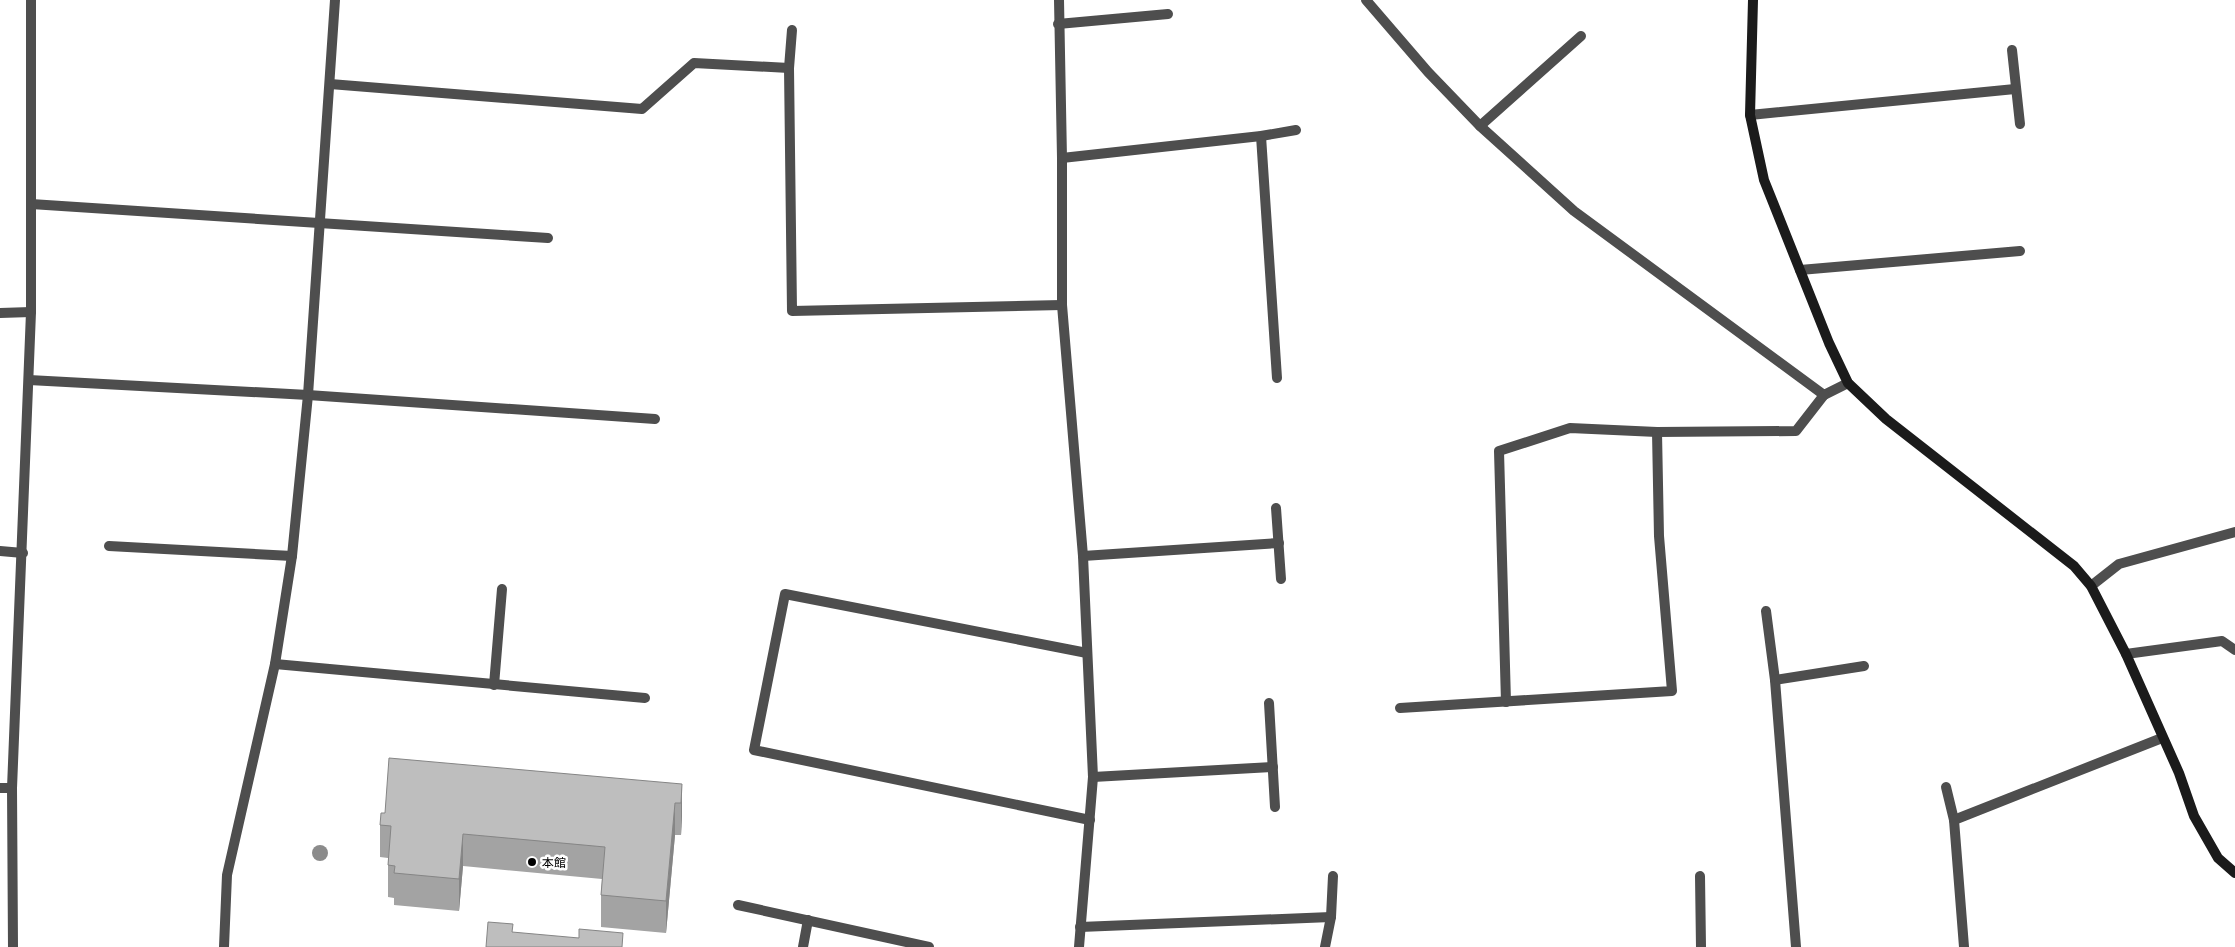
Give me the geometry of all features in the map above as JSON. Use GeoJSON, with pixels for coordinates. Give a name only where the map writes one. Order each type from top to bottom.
{"type":"FeatureCollection","features":[{"type":"Feature","properties":{"kind":"street"},"geometry":{"type":"LineString","coordinates":[[13,947],[12,788],[23,553],[31,312],[32,0]]}},
{"type":"Feature","properties":{"kind":"street"},"geometry":{"type":"LineString","coordinates":[[224,947],[227,875],[275,664],[292,556],[308,395],[335,0]]}},
{"type":"Feature","properties":{"kind":"street"},"geometry":{"type":"LineString","coordinates":[[1059,0],[1062,305],[1083,556],[1093,777],[1079,947]]}},
{"type":"Feature","properties":{"kind":"street"},"geometry":{"type":"LineString","coordinates":[[1366,0],[1428,72],[1480,126],[1574,211],[1824,395]]}},
{"type":"Feature","properties":{"kind":"street"},"geometry":{"type":"LineString","coordinates":[[1752,0],[1750,115],[1764,180],[1848,383],[1886,419],[2074,566],[2091,586],[2126,654],[2179,773],[2194,816],[2218,858],[2235,873]]}},
{"type":"Feature","properties":{"kind":"street"},"geometry":{"type":"LineString","coordinates":[[1058,24],[1168,14]]}},
{"type":"Feature","properties":{"kind":"street"},"geometry":{"type":"LineString","coordinates":[[792,30],[789,68],[792,311],[1062,305]]}},
{"type":"Feature","properties":{"kind":"street"},"geometry":{"type":"LineString","coordinates":[[1480,126],[1581,36]]}},
{"type":"Feature","properties":{"kind":"street"},"geometry":{"type":"LineString","coordinates":[[2012,50],[2020,124]]}},
{"type":"Feature","properties":{"kind":"street"},"geometry":{"type":"LineString","coordinates":[[330,84],[642,109],[694,62],[789,68]]}},
{"type":"Feature","properties":{"kind":"street"},"geometry":{"type":"LineString","coordinates":[[1750,115],[2015,89]]}},
{"type":"Feature","properties":{"kind":"street"},"geometry":{"type":"LineString","coordinates":[[1062,158],[1261,136],[1296,130]]}},
{"type":"Feature","properties":{"kind":"street"},"geometry":{"type":"LineString","coordinates":[[1261,136],[1277,378]]}},
{"type":"Feature","properties":{"kind":"street"},"geometry":{"type":"LineString","coordinates":[[31,204],[548,238]]}},
{"type":"Feature","properties":{"kind":"street"},"geometry":{"type":"LineString","coordinates":[[1800,270],[2020,251]]}},
{"type":"Feature","properties":{"kind":"street"},"geometry":{"type":"LineString","coordinates":[[0,313],[31,312]]}},
{"type":"Feature","properties":{"kind":"street"},"geometry":{"type":"LineString","coordinates":[[29,380],[308,395],[655,419]]}},
{"type":"Feature","properties":{"kind":"street"},"geometry":{"type":"LineString","coordinates":[[1506,702],[1499,451],[1570,428],[1657,432],[1796,430],[1824,395],[1848,383]]}},
{"type":"Feature","properties":{"kind":"street"},"geometry":{"type":"LineString","coordinates":[[1400,708],[1672,691],[1659,536],[1657,432]]}},
{"type":"Feature","properties":{"kind":"street"},"geometry":{"type":"LineString","coordinates":[[1276,508],[1281,578]]}},
{"type":"Feature","properties":{"kind":"street"},"geometry":{"type":"LineString","coordinates":[[2091,586],[2120,564],[2235,532]]}},
{"type":"Feature","properties":{"kind":"street"},"geometry":{"type":"LineString","coordinates":[[1083,556],[1278,543]]}},
{"type":"Feature","properties":{"kind":"street"},"geometry":{"type":"LineString","coordinates":[[109,546],[292,556]]}},
{"type":"Feature","properties":{"kind":"street"},"geometry":{"type":"LineString","coordinates":[[0,551],[23,553]]}},
{"type":"Feature","properties":{"kind":"street"},"geometry":{"type":"LineString","coordinates":[[494,684],[502,589]]}},
{"type":"Feature","properties":{"kind":"street"},"geometry":{"type":"LineString","coordinates":[[1087,653],[785,594],[754,750],[1090,820]]}},
{"type":"Feature","properties":{"kind":"street"},"geometry":{"type":"LineString","coordinates":[[1766,611],[1775,680],[1796,947]]}},
{"type":"Feature","properties":{"kind":"street"},"geometry":{"type":"LineString","coordinates":[[2126,654],[2222,641],[2235,650]]}},
{"type":"Feature","properties":{"kind":"street"},"geometry":{"type":"LineString","coordinates":[[275,664],[645,698]]}},
{"type":"Feature","properties":{"kind":"street"},"geometry":{"type":"LineString","coordinates":[[1775,680],[1864,666]]}},
{"type":"Feature","properties":{"kind":"street"},"geometry":{"type":"LineString","coordinates":[[1269,703],[1276,807]]}},
{"type":"Feature","properties":{"kind":"street"},"geometry":{"type":"LineString","coordinates":[[1954,820],[2162,738]]}},
{"type":"Feature","properties":{"kind":"street"},"geometry":{"type":"LineString","coordinates":[[1093,777],[1272,767]]}},
{"type":"Feature","properties":{"kind":"street"},"geometry":{"type":"LineString","coordinates":[[1946,787],[1954,820],[1964,947]]}},
{"type":"Feature","properties":{"kind":"street"},"geometry":{"type":"LineString","coordinates":[[0,788],[12,788]]}},
{"type":"Feature","properties":{"kind":"street"},"geometry":{"type":"LineString","coordinates":[[1324,947],[1331,916],[1333,876]]}},
{"type":"Feature","properties":{"kind":"street"},"geometry":{"type":"LineString","coordinates":[[1700,876],[1701,947]]}},
{"type":"Feature","properties":{"kind":"street"},"geometry":{"type":"LineString","coordinates":[[738,906],[930,947]]}},
{"type":"Feature","properties":{"kind":"street"},"geometry":{"type":"LineString","coordinates":[[1080,927],[1331,916]]}},
{"type":"Feature","properties":{"kind":"street"},"geometry":{"type":"LineString","coordinates":[[803,947],[808,920]]}},
{"type":"Feature","properties":{"kind":"building","name":"本館"},"geometry":{"type":"Polygon","coordinates":[[[389,758],[682,784],[681,803],[675,803],[666,901],[601,895],[605,847],[463,834],[459,879],[394,873],[395,866],[388,865],[391,826],[380,825],[381,813],[385,813],[389,758]]]}},
{"type":"Feature","properties":{"kind":"building"},"geometry":{"type":"Polygon","coordinates":[[[488,922],[513,924],[512,932],[579,938],[579,929],[623,933],[622,947],[486,947],[488,922]]]}},
{"type":"Feature","properties":{"kind":"place","name":"本館"},"geometry":{"type":"Point","coordinates":[532,862]}}]}
